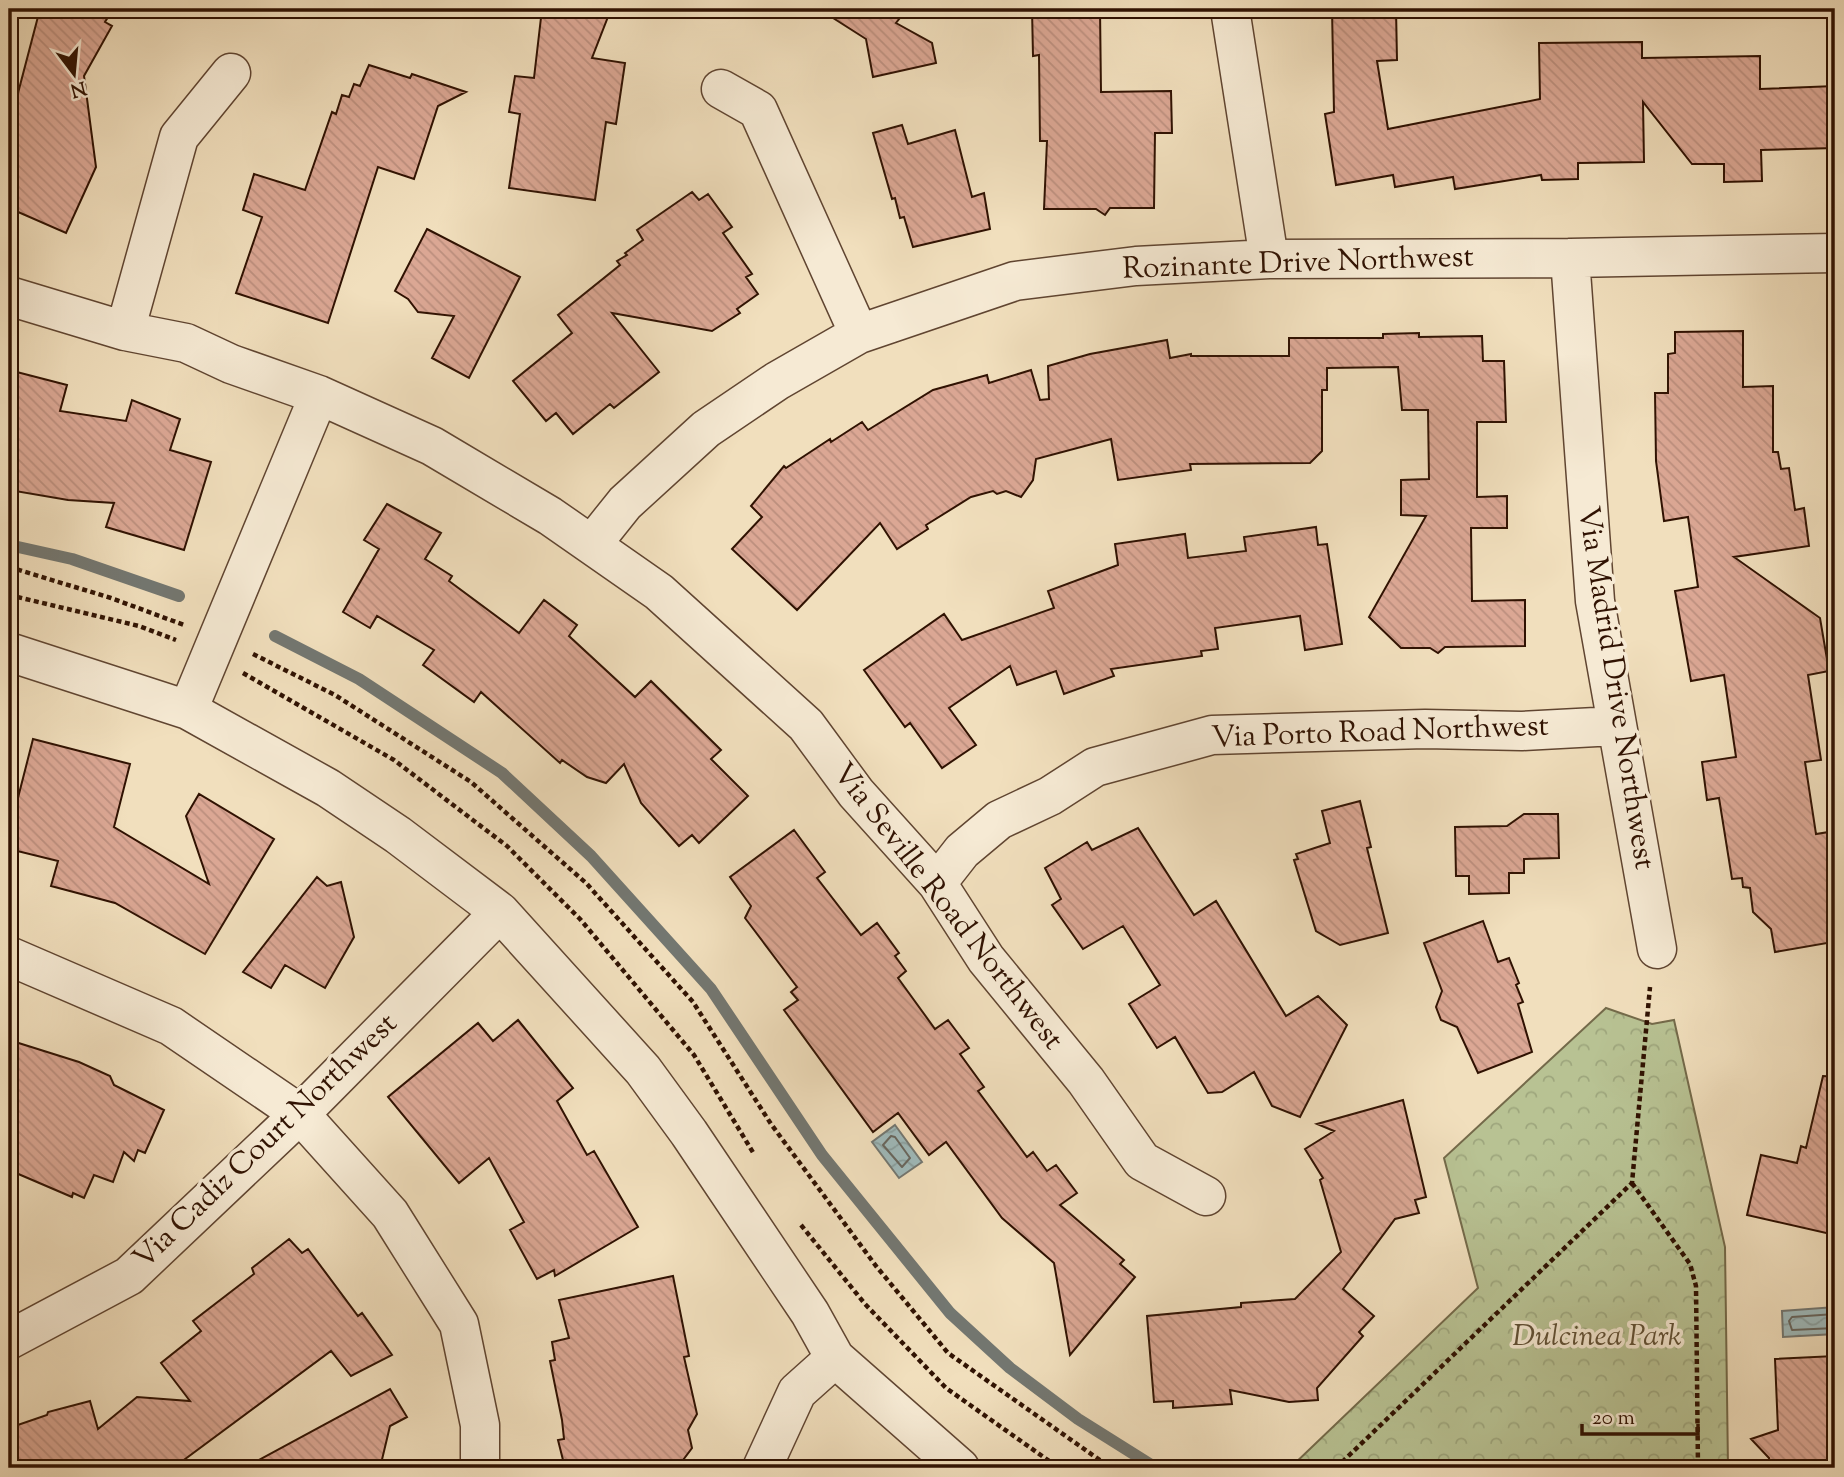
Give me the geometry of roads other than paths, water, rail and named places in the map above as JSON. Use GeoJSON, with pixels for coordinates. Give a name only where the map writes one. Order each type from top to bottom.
{"type":"FeatureCollection","features":[{"type":"Feature","properties":{"kind":"street"},"geometry":{"type":"LineString","coordinates":[[1230,9],[1269,259]]}},
{"type":"Feature","properties":{"kind":"street"},"geometry":{"type":"LineString","coordinates":[[125,331],[179,137],[231,73]]}},
{"type":"Feature","properties":{"kind":"street"},"geometry":{"type":"LineString","coordinates":[[721,89],[758,110],[859,334]]}},
{"type":"Feature","properties":{"kind":"street","name":"Rozinante Drive Northwest"},"geometry":{"type":"LineString","coordinates":[[593,543],[625,503],[706,429],[777,381],[859,334],[1015,281],[1136,266],[1269,259],[1570,258],[1835,253]]}},
{"type":"Feature","properties":{"kind":"street","name":"Via Madrid Drive Northwest"},"geometry":{"type":"LineString","coordinates":[[1570,258],[1595,601],[1615,726],[1657,949]]}},
{"type":"Feature","properties":{"kind":"street","name":"Via Seville Road Northwest"},"geometry":{"type":"LineString","coordinates":[[9,296],[125,331],[186,343],[231,363],[319,395],[432,446],[593,543],[659,592],[806,725],[856,793],[937,883],[986,959],[1086,1081],[1142,1161],[1206,1196]]}},
{"type":"Feature","properties":{"kind":"street"},"geometry":{"type":"LineString","coordinates":[[188,710],[319,395]]}},
{"type":"Feature","properties":{"kind":"street"},"geometry":{"type":"LineString","coordinates":[[9,652],[188,710],[328,788],[398,835],[500,912],[643,1070],[689,1133],[810,1313],[835,1358],[960,1468]]}},
{"type":"Feature","properties":{"kind":"street","name":"Via Porto Road Northwest"},"geometry":{"type":"LineString","coordinates":[[937,883],[962,851],[999,820],[1049,796],[1095,767],[1212,735],[1425,729],[1522,731],[1615,726]]}},
{"type":"Feature","properties":{"kind":"street","name":"Via Cadiz Court Northwest"},"geometry":{"type":"LineString","coordinates":[[9,1340],[129,1276],[300,1114],[500,912]]}},
{"type":"Feature","properties":{"kind":"street"},"geometry":{"type":"LineString","coordinates":[[9,956],[171,1026],[300,1114],[390,1214],[459,1324],[480,1425],[481,1468]]}},
{"type":"Feature","properties":{"kind":"street"},"geometry":{"type":"LineString","coordinates":[[762,1468],[797,1392],[835,1358]]}},
{"type":"Feature","properties":{"kind":"water"},"geometry":{"type":"Polygon","coordinates":[[[895,1125],[922,1162],[899,1178],[872,1142],[895,1125]]]}},
{"type":"Feature","properties":{"kind":"water"},"geometry":{"type":"Polygon","coordinates":[[[1835,1307],[1835,1334],[1783,1337],[1782,1311],[1835,1307]]]}},
{"type":"Feature","properties":{"kind":"waterway"},"geometry":{"type":"LineString","coordinates":[[9,545],[72,559],[179,596]]}},
{"type":"Feature","properties":{"kind":"waterway"},"geometry":{"type":"LineString","coordinates":[[275,636],[359,679],[502,773],[591,856],[711,989],[822,1155],[950,1313],[1010,1368],[1078,1419],[1156,1468]]}},
{"type":"Feature","properties":{"kind":"park label","name":"Dulcinea Park"},"geometry":{"type":"Point","coordinates":[1597,1337]}}]}
